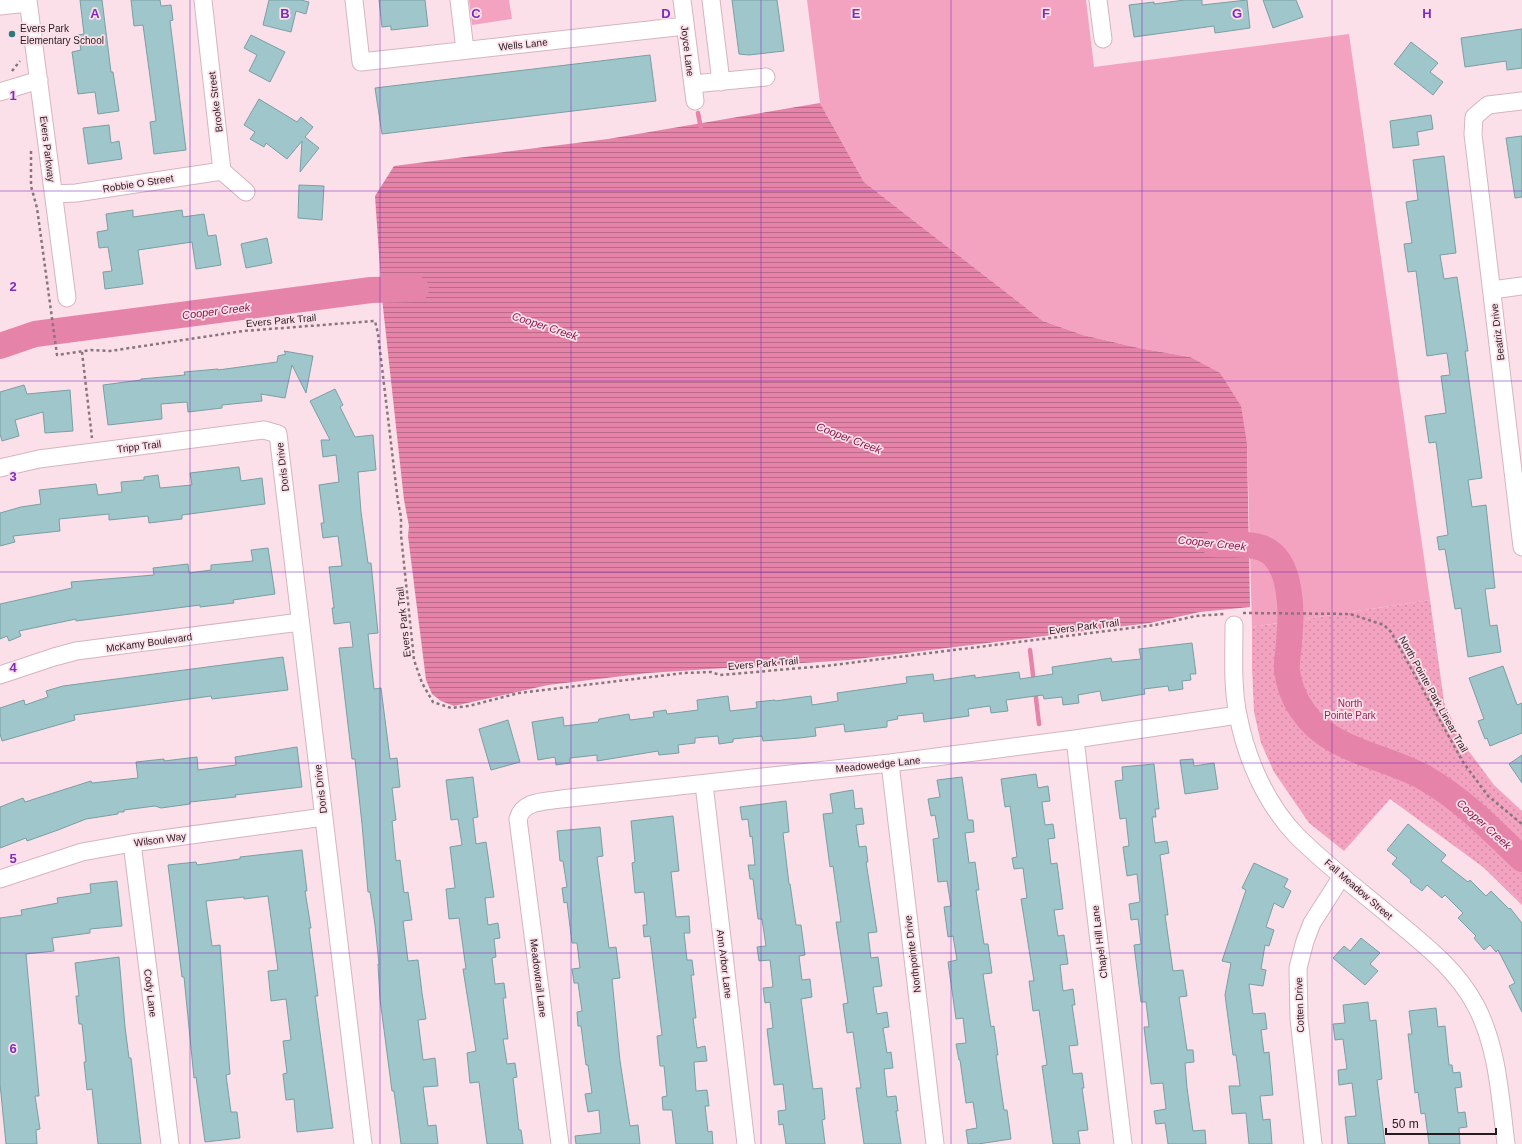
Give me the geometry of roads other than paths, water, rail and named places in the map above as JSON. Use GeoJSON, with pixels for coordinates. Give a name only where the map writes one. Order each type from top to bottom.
{"type":"FeatureCollection","features":[{"type":"Feature","properties":{"kind":"street","name":"Brooke Street"},"geometry":{"type":"LineString","coordinates":[[204,0],[222,171]]}},
{"type":"Feature","properties":{"kind":"street","name":"Wells Lane"},"geometry":{"type":"LineString","coordinates":[[354,0],[361,62],[685,26]]}},
{"type":"Feature","properties":{"kind":"street"},"geometry":{"type":"LineString","coordinates":[[459,0],[465,50]]}},
{"type":"Feature","properties":{"kind":"street","name":"Joyce Lane"},"geometry":{"type":"LineString","coordinates":[[682,0],[695,101]]}},
{"type":"Feature","properties":{"kind":"street"},"geometry":{"type":"LineString","coordinates":[[711,0],[721,82]]}},
{"type":"Feature","properties":{"kind":"street"},"geometry":{"type":"LineString","coordinates":[[1098,0],[1103,39]]}},
{"type":"Feature","properties":{"kind":"street"},"geometry":{"type":"LineString","coordinates":[[0,6],[28,1]]}},
{"type":"Feature","properties":{"kind":"street","name":"Evers Parkway"},"geometry":{"type":"LineString","coordinates":[[28,1],[67,298]]}},
{"type":"Feature","properties":{"kind":"street"},"geometry":{"type":"LineString","coordinates":[[692,84],[766,77]]}},
{"type":"Feature","properties":{"kind":"street"},"geometry":{"type":"LineString","coordinates":[[0,92],[39,80]]}},
{"type":"Feature","properties":{"kind":"street","name":"Beatriz Drive"},"geometry":{"type":"LineString","coordinates":[[1522,101],[1488,105],[1474,116],[1473,134],[1492,290],[1518,476],[1522,547]]}},
{"type":"Feature","properties":{"kind":"street"},"geometry":{"type":"LineString","coordinates":[[222,171],[246,192]]}},
{"type":"Feature","properties":{"kind":"street","name":"Robbie O Street"},"geometry":{"type":"LineString","coordinates":[[54,194],[76,193],[222,171]]}},
{"type":"Feature","properties":{"kind":"street"},"geometry":{"type":"LineString","coordinates":[[1492,290],[1522,286]]}},
{"type":"Feature","properties":{"kind":"street","name":"Tripp Trail"},"geometry":{"type":"LineString","coordinates":[[0,468],[39,459],[264,430],[278,434]]}},
{"type":"Feature","properties":{"kind":"street","name":"Doris Drive"},"geometry":{"type":"LineString","coordinates":[[278,434],[363,1144]]}},
{"type":"Feature","properties":{"kind":"street","name":"Fall Meadow Street"},"geometry":{"type":"LineString","coordinates":[[1233,617],[1234,667],[1238,715],[1245,745],[1255,769],[1275,807],[1297,835],[1342,876],[1438,956],[1462,983],[1476,1006],[1497,1068],[1506,1144]]}},
{"type":"Feature","properties":{"kind":"street","name":"McKamy Boulevard"},"geometry":{"type":"LineString","coordinates":[[0,675],[76,651],[300,622]]}},
{"type":"Feature","properties":{"kind":"street","name":"Meadowedge Lane"},"geometry":{"type":"LineString","coordinates":[[520,813],[532,804],[617,792],[704,784],[788,773],[890,763],[1075,739],[1238,715]]}},
{"type":"Feature","properties":{"kind":"street","name":"Chapel Hill Lane"},"geometry":{"type":"LineString","coordinates":[[1075,739],[1123,1144]]}},
{"type":"Feature","properties":{"kind":"street","name":"Northpointe Drive"},"geometry":{"type":"LineString","coordinates":[[890,763],[935,1144]]}},
{"type":"Feature","properties":{"kind":"street","name":"Ann Arbor Lane"},"geometry":{"type":"LineString","coordinates":[[704,784],[746,1144]]}},
{"type":"Feature","properties":{"kind":"street","name":"Meadowtrail Lane"},"geometry":{"type":"LineString","coordinates":[[520,813],[518,819],[560,1144]]}},
{"type":"Feature","properties":{"kind":"street","name":"Wilson Way"},"geometry":{"type":"LineString","coordinates":[[0,879],[82,852],[132,843],[324,817]]}},
{"type":"Feature","properties":{"kind":"street","name":"Cody Lane"},"geometry":{"type":"LineString","coordinates":[[132,843],[170,1144]]}},
{"type":"Feature","properties":{"kind":"street","name":"Cotten Drive"},"geometry":{"type":"LineString","coordinates":[[1313,1144],[1299,1019],[1298,968],[1305,941],[1312,923],[1342,876]]}},
{"type":"Feature","properties":{"kind":"water"},"geometry":{"type":"Polygon","coordinates":[[[820,103],[864,182],[1043,321],[1083,335],[1139,348],[1190,357],[1220,373],[1241,406],[1247,444],[1250,607],[1200,612],[1150,623],[849,660],[648,673],[548,685],[454,706],[441,701],[432,694],[426,680],[408,536],[409,526],[404,500],[382,298],[375,196],[394,166],[608,139],[820,103]]]}},
{"type":"Feature","properties":{"kind":"waterway"},"geometry":{"type":"LineString","coordinates":[[698,113],[701,129]]}},
{"type":"Feature","properties":{"kind":"waterway","name":"Cooper Creek"},"geometry":{"type":"LineString","coordinates":[[0,346],[35,334],[371,290],[416,289]]}},
{"type":"Feature","properties":{"kind":"waterway","name":"Cooper Creek"},"geometry":{"type":"LineString","coordinates":[[1214,544],[1257,546],[1272,554],[1280,563],[1285,575],[1290,603],[1290,630],[1287,664],[1288,676],[1292,692],[1302,710],[1313,724],[1342,744],[1409,770],[1439,786],[1476,815],[1522,859]]}},
{"type":"Feature","properties":{"kind":"waterway"},"geometry":{"type":"LineString","coordinates":[[1030,650],[1034,683]]}},
{"type":"Feature","properties":{"kind":"waterway"},"geometry":{"type":"LineString","coordinates":[[1035,690],[1039,724]]}},
{"type":"Feature","properties":{"kind":"place","name":"Evers Park Elementary School"},"geometry":{"type":"Point","coordinates":[12,34]}},
{"type":"Feature","properties":{"kind":"park label","name":"North Pointe Park"},"geometry":{"type":"Point","coordinates":[1350,708]}}]}
